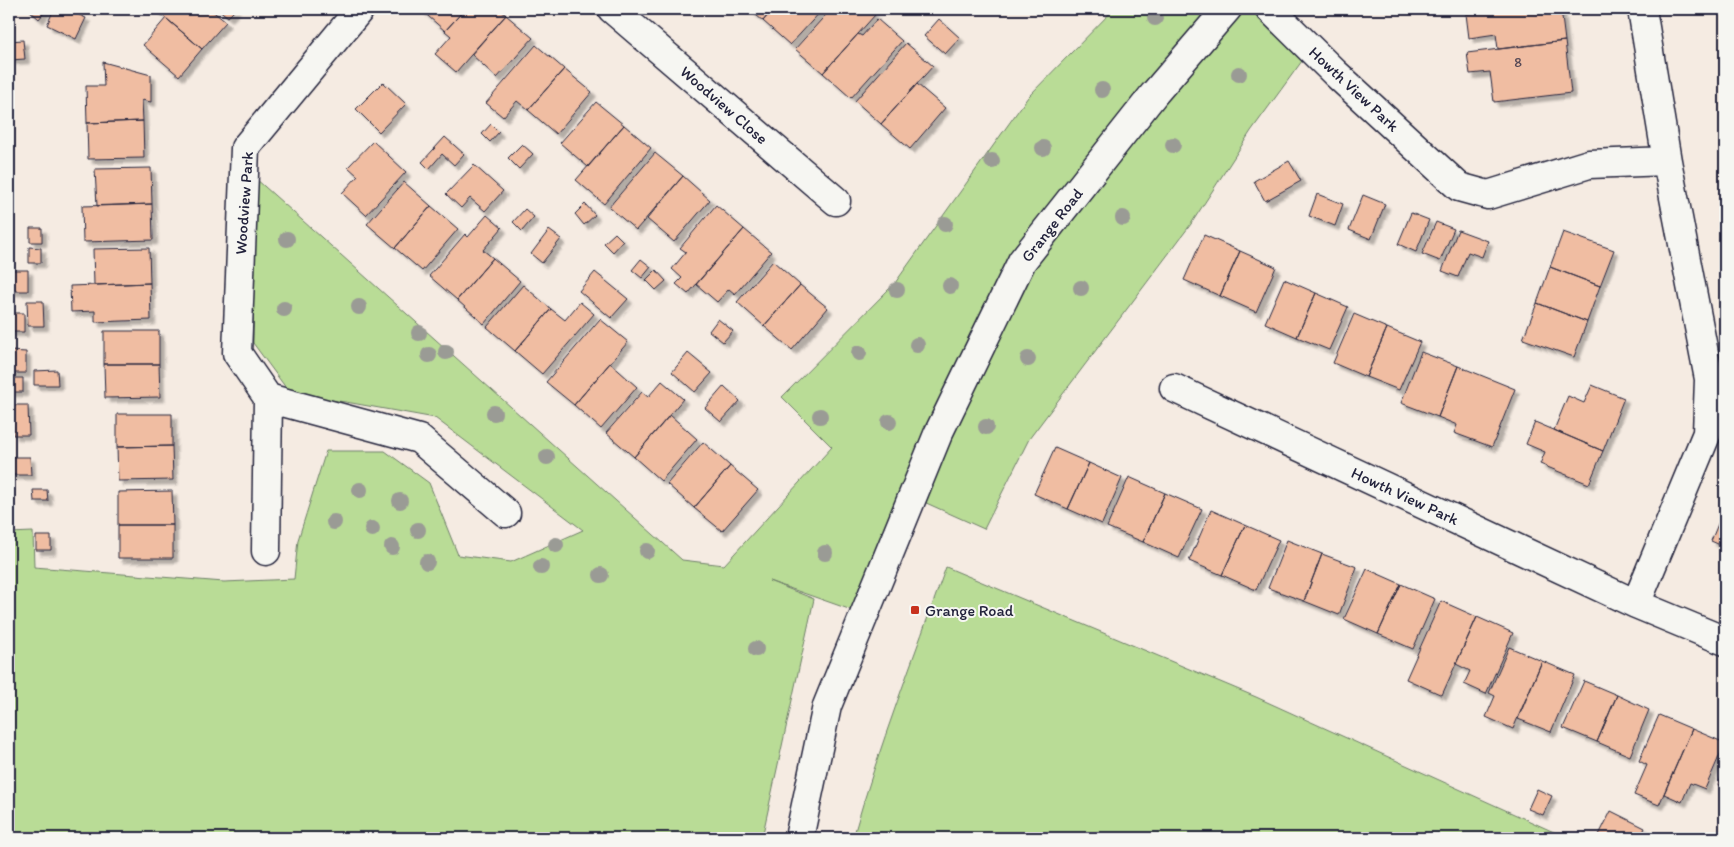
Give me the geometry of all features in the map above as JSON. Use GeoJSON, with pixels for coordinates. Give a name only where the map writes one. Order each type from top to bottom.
{"type":"FeatureCollection","features":[{"type":"Feature","properties":{"kind":"street","name":"Woodview Park"},"geometry":{"type":"LineString","coordinates":[[268,398],[237,352],[245,148],[360,9]]}},
{"type":"Feature","properties":{"kind":"street","name":"Woodview Close"},"geometry":{"type":"LineString","coordinates":[[612,9],[836,201]]}},
{"type":"Feature","properties":{"kind":"street","name":"Grange Road"},"geometry":{"type":"LineString","coordinates":[[799,838],[827,706],[938,434],[1022,261],[1154,94],[1227,9]]}},
{"type":"Feature","properties":{"kind":"street","name":"Howth View Park"},"geometry":{"type":"LineString","coordinates":[[1270,9],[1335,74],[1459,187],[1488,195],[1589,164],[1667,161]]}},
{"type":"Feature","properties":{"kind":"street"},"geometry":{"type":"LineString","coordinates":[[1636,604],[1707,433],[1709,379],[1667,161],[1642,9]]}},
{"type":"Feature","properties":{"kind":"street","name":"Howth View Park"},"geometry":{"type":"LineString","coordinates":[[1174,388],[1636,604],[1725,641]]}},
{"type":"Feature","properties":{"kind":"street"},"geometry":{"type":"LineString","coordinates":[[266,551],[268,398],[420,439],[506,513]]}},
{"type":"Feature","properties":{"kind":"green space"},"geometry":{"type":"Polygon","coordinates":[[[1114,9],[1226,9],[1183,62],[1228,9],[1269,9],[1310,50],[1251,131],[1191,224],[1029,439],[984,529],[913,497],[938,434],[1023,261],[1102,161],[1022,261],[937,433],[863,614],[769,581],[814,599],[762,838],[9,838],[9,533],[33,532],[34,567],[224,582],[294,579],[298,540],[326,451],[385,451],[429,483],[458,555],[511,562],[583,530],[435,418],[346,402],[292,396],[253,343],[255,178],[682,560],[724,565],[832,447],[782,397],[895,283],[1028,97],[1114,9]]]}},
{"type":"Feature","properties":{"kind":"green space"},"geometry":{"type":"Polygon","coordinates":[[[946,567],[1256,697],[1567,838],[853,838],[885,736],[946,567]]]}},
{"type":"Feature","properties":{"kind":"building"},"geometry":{"type":"Polygon","coordinates":[[[32,9],[47,9],[39,19],[30,11],[32,9]]]}},
{"type":"Feature","properties":{"kind":"building"},"geometry":{"type":"Polygon","coordinates":[[[54,9],[66,9],[86,18],[76,39],[47,25],[54,9]]]}},
{"type":"Feature","properties":{"kind":"building"},"geometry":{"type":"Polygon","coordinates":[[[155,9],[210,9],[226,22],[202,49],[155,9]]]}},
{"type":"Feature","properties":{"kind":"building"},"geometry":{"type":"Polygon","coordinates":[[[218,9],[236,9],[228,17],[218,9]]]}},
{"type":"Feature","properties":{"kind":"building"},"geometry":{"type":"Polygon","coordinates":[[[420,9],[465,9],[445,31],[420,9]]]}},
{"type":"Feature","properties":{"kind":"building"},"geometry":{"type":"Polygon","coordinates":[[[465,9],[499,9],[506,15],[456,72],[435,54],[451,36],[445,31],[465,9]]]}},
{"type":"Feature","properties":{"kind":"building"},"geometry":{"type":"Polygon","coordinates":[[[749,9],[773,9],[763,21],[749,9]]]}},
{"type":"Feature","properties":{"kind":"building"},"geometry":{"type":"Polygon","coordinates":[[[773,9],[823,9],[790,45],[763,21],[773,9]]]}},
{"type":"Feature","properties":{"kind":"building"},"geometry":{"type":"Polygon","coordinates":[[[831,9],[834,12],[837,9],[868,9],[875,15],[823,73],[795,49],[831,9]]]}},
{"type":"Feature","properties":{"kind":"building"},"geometry":{"type":"Polygon","coordinates":[[[1515,9],[1561,9],[1565,41],[1498,49],[1496,34],[1469,38],[1466,14],[1515,9]]]}},
{"type":"Feature","properties":{"kind":"building"},"geometry":{"type":"Polygon","coordinates":[[[506,15],[533,38],[497,78],[471,54],[506,15]]]}},
{"type":"Feature","properties":{"kind":"building"},"geometry":{"type":"Polygon","coordinates":[[[166,18],[202,49],[179,76],[143,45],[166,18]]]}},
{"type":"Feature","properties":{"kind":"building"},"geometry":{"type":"Polygon","coordinates":[[[877,19],[902,41],[851,98],[823,73],[858,34],[862,36],[877,19]]]}},
{"type":"Feature","properties":{"kind":"building"},"geometry":{"type":"Polygon","coordinates":[[[939,19],[960,38],[945,54],[924,36],[939,19]]]}},
{"type":"Feature","properties":{"kind":"building"},"geometry":{"type":"Polygon","coordinates":[[[23,40],[25,59],[10,60],[9,41],[23,40]]]}},
{"type":"Feature","properties":{"kind":"building"},"geometry":{"type":"Polygon","coordinates":[[[1565,41],[1571,93],[1494,102],[1490,72],[1470,74],[1467,53],[1565,41]]]}},
{"type":"Feature","properties":{"kind":"building"},"geometry":{"type":"Polygon","coordinates":[[[906,43],[933,66],[881,124],[855,101],[906,43]]]}},
{"type":"Feature","properties":{"kind":"building"},"geometry":{"type":"Polygon","coordinates":[[[536,45],[564,69],[528,110],[517,101],[503,117],[486,103],[536,45]]]}},
{"type":"Feature","properties":{"kind":"building"},"geometry":{"type":"Polygon","coordinates":[[[103,62],[151,75],[151,102],[142,100],[143,121],[87,123],[86,86],[104,86],[103,62]]]}},
{"type":"Feature","properties":{"kind":"building"},"geometry":{"type":"Polygon","coordinates":[[[564,69],[592,92],[556,134],[528,110],[564,69]]]}},
{"type":"Feature","properties":{"kind":"building"},"geometry":{"type":"Polygon","coordinates":[[[383,82],[406,104],[379,132],[356,109],[383,82]]]}},
{"type":"Feature","properties":{"kind":"building"},"geometry":{"type":"Polygon","coordinates":[[[917,84],[945,108],[910,149],[881,124],[917,84]]]}},
{"type":"Feature","properties":{"kind":"building"},"geometry":{"type":"Polygon","coordinates":[[[596,102],[624,125],[588,167],[560,143],[596,102]]]}},
{"type":"Feature","properties":{"kind":"building"},"geometry":{"type":"Polygon","coordinates":[[[143,121],[144,158],[88,159],[87,123],[143,121]]]}},
{"type":"Feature","properties":{"kind":"building"},"geometry":{"type":"Polygon","coordinates":[[[491,124],[499,132],[490,142],[482,134],[491,124]]]}},
{"type":"Feature","properties":{"kind":"building"},"geometry":{"type":"Polygon","coordinates":[[[624,125],[651,148],[604,204],[576,180],[624,125]]]}},
{"type":"Feature","properties":{"kind":"building"},"geometry":{"type":"Polygon","coordinates":[[[445,137],[464,154],[454,165],[442,154],[429,169],[422,162],[445,137]]]}},
{"type":"Feature","properties":{"kind":"building"},"geometry":{"type":"Polygon","coordinates":[[[373,141],[406,172],[366,215],[342,193],[358,176],[348,167],[373,141]]]}},
{"type":"Feature","properties":{"kind":"building"},"geometry":{"type":"Polygon","coordinates":[[[522,144],[533,154],[519,169],[508,158],[522,144]]]}},
{"type":"Feature","properties":{"kind":"building"},"geometry":{"type":"Polygon","coordinates":[[[655,153],[683,176],[636,230],[609,207],[655,153]]]}},
{"type":"Feature","properties":{"kind":"building"},"geometry":{"type":"Polygon","coordinates":[[[1289,161],[1301,181],[1265,201],[1254,181],[1289,161]]]}},
{"type":"Feature","properties":{"kind":"building"},"geometry":{"type":"Polygon","coordinates":[[[474,165],[503,191],[485,211],[470,198],[461,208],[446,194],[474,165]]]}},
{"type":"Feature","properties":{"kind":"building"},"geometry":{"type":"Polygon","coordinates":[[[151,168],[152,204],[97,206],[95,169],[151,168]]]}},
{"type":"Feature","properties":{"kind":"building"},"geometry":{"type":"Polygon","coordinates":[[[683,176],[710,200],[674,242],[647,219],[683,176]]]}},
{"type":"Feature","properties":{"kind":"building"},"geometry":{"type":"Polygon","coordinates":[[[404,182],[431,206],[395,248],[367,224],[404,182]]]}},
{"type":"Feature","properties":{"kind":"building"},"geometry":{"type":"Polygon","coordinates":[[[1317,194],[1343,204],[1335,226],[1309,216],[1317,194]]]}},
{"type":"Feature","properties":{"kind":"building"},"geometry":{"type":"Polygon","coordinates":[[[1363,195],[1385,204],[1371,239],[1349,230],[1363,195]]]}},
{"type":"Feature","properties":{"kind":"building"},"geometry":{"type":"Polygon","coordinates":[[[152,204],[153,240],[83,242],[82,206],[152,204]]]}},
{"type":"Feature","properties":{"kind":"building"},"geometry":{"type":"Polygon","coordinates":[[[585,204],[595,215],[584,225],[575,214],[585,204]]]}},
{"type":"Feature","properties":{"kind":"building"},"geometry":{"type":"Polygon","coordinates":[[[716,205],[744,229],[688,294],[676,284],[682,278],[672,269],[686,252],[680,248],[716,205]]]}},
{"type":"Feature","properties":{"kind":"building"},"geometry":{"type":"Polygon","coordinates":[[[431,206],[458,229],[422,271],[395,248],[431,206]]]}},
{"type":"Feature","properties":{"kind":"building"},"geometry":{"type":"Polygon","coordinates":[[[525,209],[534,217],[522,231],[513,222],[525,209]]]}},
{"type":"Feature","properties":{"kind":"building"},"geometry":{"type":"Polygon","coordinates":[[[1411,213],[1429,220],[1416,252],[1398,244],[1411,213]]]}},
{"type":"Feature","properties":{"kind":"building"},"geometry":{"type":"Polygon","coordinates":[[[487,215],[502,228],[483,250],[493,258],[457,300],[429,276],[465,234],[468,237],[487,215]]]}},
{"type":"Feature","properties":{"kind":"building"},"geometry":{"type":"Polygon","coordinates":[[[1436,222],[1454,229],[1440,261],[1422,254],[1436,222]]]}},
{"type":"Feature","properties":{"kind":"building"},"geometry":{"type":"Polygon","coordinates":[[[30,228],[42,228],[42,242],[30,242],[30,228]]]}},
{"type":"Feature","properties":{"kind":"building"},"geometry":{"type":"Polygon","coordinates":[[[744,229],[771,252],[735,294],[729,289],[717,302],[696,284],[744,229]]]}},
{"type":"Feature","properties":{"kind":"building"},"geometry":{"type":"Polygon","coordinates":[[[549,230],[561,239],[542,263],[531,254],[549,230]]]}},
{"type":"Feature","properties":{"kind":"building"},"geometry":{"type":"Polygon","coordinates":[[[1458,230],[1488,241],[1482,257],[1468,252],[1458,277],[1442,271],[1458,230]]]}},
{"type":"Feature","properties":{"kind":"building"},"geometry":{"type":"Polygon","coordinates":[[[1563,232],[1614,250],[1600,286],[1550,267],[1563,232]]]}},
{"type":"Feature","properties":{"kind":"building"},"geometry":{"type":"Polygon","coordinates":[[[615,233],[623,241],[613,252],[604,243],[615,233]]]}},
{"type":"Feature","properties":{"kind":"building"},"geometry":{"type":"Polygon","coordinates":[[[1204,235],[1240,251],[1220,296],[1184,280],[1204,235]]]}},
{"type":"Feature","properties":{"kind":"building"},"geometry":{"type":"Polygon","coordinates":[[[29,247],[41,248],[41,263],[29,263],[29,247]]]}},
{"type":"Feature","properties":{"kind":"building"},"geometry":{"type":"Polygon","coordinates":[[[149,248],[150,283],[94,285],[93,249],[149,248]]]}},
{"type":"Feature","properties":{"kind":"building"},"geometry":{"type":"Polygon","coordinates":[[[1240,251],[1276,267],[1256,312],[1220,296],[1240,251]]]}},
{"type":"Feature","properties":{"kind":"building"},"geometry":{"type":"Polygon","coordinates":[[[493,258],[520,281],[484,324],[457,300],[493,258]]]}},
{"type":"Feature","properties":{"kind":"building"},"geometry":{"type":"Polygon","coordinates":[[[641,259],[651,267],[642,278],[632,270],[641,259]]]}},
{"type":"Feature","properties":{"kind":"building"},"geometry":{"type":"Polygon","coordinates":[[[773,261],[800,285],[764,326],[737,302],[773,261]]]}},
{"type":"Feature","properties":{"kind":"building"},"geometry":{"type":"Polygon","coordinates":[[[1550,267],[1600,286],[1587,322],[1537,303],[1550,267]]]}},
{"type":"Feature","properties":{"kind":"building"},"geometry":{"type":"Polygon","coordinates":[[[11,270],[28,270],[28,291],[11,291],[11,270]]]}},
{"type":"Feature","properties":{"kind":"building"},"geometry":{"type":"Polygon","coordinates":[[[656,270],[666,281],[656,290],[646,280],[656,270]]]}},
{"type":"Feature","properties":{"kind":"building"},"geometry":{"type":"Polygon","coordinates":[[[595,272],[628,299],[611,318],[579,291],[595,272]]]}},
{"type":"Feature","properties":{"kind":"building"},"geometry":{"type":"Polygon","coordinates":[[[1284,279],[1316,293],[1297,337],[1265,323],[1284,279]]]}},
{"type":"Feature","properties":{"kind":"building"},"geometry":{"type":"Polygon","coordinates":[[[150,283],[151,320],[95,322],[95,311],[71,312],[70,286],[150,283]]]}},
{"type":"Feature","properties":{"kind":"building"},"geometry":{"type":"Polygon","coordinates":[[[523,285],[551,309],[515,351],[487,327],[523,285]]]}},
{"type":"Feature","properties":{"kind":"building"},"geometry":{"type":"Polygon","coordinates":[[[800,285],[828,308],[792,350],[764,326],[800,285]]]}},
{"type":"Feature","properties":{"kind":"building"},"geometry":{"type":"Polygon","coordinates":[[[1316,293],[1348,307],[1329,350],[1297,337],[1316,293]]]}},
{"type":"Feature","properties":{"kind":"building"},"geometry":{"type":"Polygon","coordinates":[[[27,301],[43,301],[44,326],[28,326],[27,301]]]}},
{"type":"Feature","properties":{"kind":"building"},"geometry":{"type":"Polygon","coordinates":[[[580,302],[594,314],[542,374],[515,351],[551,309],[565,320],[580,302]]]}},
{"type":"Feature","properties":{"kind":"building"},"geometry":{"type":"Polygon","coordinates":[[[1537,303],[1587,322],[1574,357],[1523,339],[1537,303]]]}},
{"type":"Feature","properties":{"kind":"building"},"geometry":{"type":"Polygon","coordinates":[[[9,313],[24,313],[24,332],[9,332],[9,313]]]}},
{"type":"Feature","properties":{"kind":"building"},"geometry":{"type":"Polygon","coordinates":[[[1354,314],[1387,328],[1366,377],[1333,363],[1354,314]]]}},
{"type":"Feature","properties":{"kind":"building"},"geometry":{"type":"Polygon","coordinates":[[[600,319],[628,342],[574,405],[546,382],[600,319]]]}},
{"type":"Feature","properties":{"kind":"building"},"geometry":{"type":"Polygon","coordinates":[[[718,319],[733,331],[723,342],[709,331],[718,319]]]}},
{"type":"Feature","properties":{"kind":"building"},"geometry":{"type":"Polygon","coordinates":[[[1387,328],[1420,342],[1399,390],[1366,377],[1387,328]]]}},
{"type":"Feature","properties":{"kind":"building"},"geometry":{"type":"Polygon","coordinates":[[[104,331],[159,331],[159,364],[104,364],[104,331]]]}},
{"type":"Feature","properties":{"kind":"building"},"geometry":{"type":"Polygon","coordinates":[[[10,351],[26,352],[26,373],[10,373],[10,351]]]}},
{"type":"Feature","properties":{"kind":"building"},"geometry":{"type":"Polygon","coordinates":[[[1421,352],[1458,366],[1438,417],[1401,403],[1421,352]]]}},
{"type":"Feature","properties":{"kind":"building"},"geometry":{"type":"Polygon","coordinates":[[[688,353],[712,373],[695,392],[672,372],[688,353]]]}},
{"type":"Feature","properties":{"kind":"building"},"geometry":{"type":"Polygon","coordinates":[[[610,363],[637,387],[601,429],[574,405],[610,363]]]}},
{"type":"Feature","properties":{"kind":"building"},"geometry":{"type":"Polygon","coordinates":[[[104,364],[159,364],[160,397],[105,398],[104,364]]]}},
{"type":"Feature","properties":{"kind":"building"},"geometry":{"type":"Polygon","coordinates":[[[1458,366],[1515,389],[1492,447],[1454,433],[1457,425],[1438,417],[1458,366]]]}},
{"type":"Feature","properties":{"kind":"building"},"geometry":{"type":"Polygon","coordinates":[[[57,370],[58,385],[34,385],[34,371],[57,370]]]}},
{"type":"Feature","properties":{"kind":"building"},"geometry":{"type":"Polygon","coordinates":[[[9,378],[23,378],[23,392],[9,392],[9,378]]]}},
{"type":"Feature","properties":{"kind":"building"},"geometry":{"type":"Polygon","coordinates":[[[662,381],[683,399],[634,457],[606,433],[642,392],[648,397],[662,381]]]}},
{"type":"Feature","properties":{"kind":"building"},"geometry":{"type":"Polygon","coordinates":[[[1592,385],[1624,398],[1603,451],[1554,430],[1568,396],[1584,403],[1592,385]]]}},
{"type":"Feature","properties":{"kind":"building"},"geometry":{"type":"Polygon","coordinates":[[[724,386],[740,401],[721,422],[705,408],[724,386]]]}},
{"type":"Feature","properties":{"kind":"building"},"geometry":{"type":"Polygon","coordinates":[[[12,405],[28,405],[29,435],[13,435],[12,405]]]}},
{"type":"Feature","properties":{"kind":"building"},"geometry":{"type":"Polygon","coordinates":[[[117,414],[172,414],[172,446],[117,447],[117,414]]]}},
{"type":"Feature","properties":{"kind":"building"},"geometry":{"type":"Polygon","coordinates":[[[670,415],[697,439],[661,481],[634,457],[670,415]]]}},
{"type":"Feature","properties":{"kind":"building"},"geometry":{"type":"Polygon","coordinates":[[[1535,422],[1603,451],[1589,484],[1540,464],[1545,452],[1526,444],[1535,422]]]}},
{"type":"Feature","properties":{"kind":"building"},"geometry":{"type":"Polygon","coordinates":[[[703,442],[730,466],[694,508],[667,484],[703,442]]]}},
{"type":"Feature","properties":{"kind":"building"},"geometry":{"type":"Polygon","coordinates":[[[172,446],[173,480],[118,481],[117,447],[172,446]]]}},
{"type":"Feature","properties":{"kind":"building"},"geometry":{"type":"Polygon","coordinates":[[[1055,448],[1089,463],[1068,509],[1034,494],[1055,448]]]}},
{"type":"Feature","properties":{"kind":"building"},"geometry":{"type":"Polygon","coordinates":[[[9,457],[30,457],[31,475],[9,475],[9,457]]]}},
{"type":"Feature","properties":{"kind":"building"},"geometry":{"type":"Polygon","coordinates":[[[1089,463],[1122,478],[1102,524],[1068,509],[1089,463]]]}},
{"type":"Feature","properties":{"kind":"building"},"geometry":{"type":"Polygon","coordinates":[[[730,466],[758,490],[722,531],[694,508],[730,466]]]}},
{"type":"Feature","properties":{"kind":"building"},"geometry":{"type":"Polygon","coordinates":[[[1129,477],[1165,493],[1143,542],[1107,527],[1129,477]]]}},
{"type":"Feature","properties":{"kind":"building"},"geometry":{"type":"Polygon","coordinates":[[[33,490],[47,490],[48,501],[34,501],[33,490]]]}},
{"type":"Feature","properties":{"kind":"building"},"geometry":{"type":"Polygon","coordinates":[[[172,491],[173,525],[118,525],[118,492],[172,491]]]}},
{"type":"Feature","properties":{"kind":"building"},"geometry":{"type":"Polygon","coordinates":[[[1165,493],[1202,509],[1179,558],[1143,542],[1165,493]]]}},
{"type":"Feature","properties":{"kind":"building"},"geometry":{"type":"Polygon","coordinates":[[[1725,507],[1725,547],[1711,541],[1725,507]]]}},
{"type":"Feature","properties":{"kind":"building"},"geometry":{"type":"Polygon","coordinates":[[[1211,510],[1245,525],[1222,575],[1189,561],[1211,510]]]}},
{"type":"Feature","properties":{"kind":"building"},"geometry":{"type":"Polygon","coordinates":[[[118,525],[173,525],[173,558],[118,558],[118,525]]]}},
{"type":"Feature","properties":{"kind":"building"},"geometry":{"type":"Polygon","coordinates":[[[1245,525],[1279,540],[1256,590],[1222,575],[1245,525]]]}},
{"type":"Feature","properties":{"kind":"building"},"geometry":{"type":"Polygon","coordinates":[[[36,536],[51,536],[51,550],[36,550],[36,536]]]}},
{"type":"Feature","properties":{"kind":"building"},"geometry":{"type":"Polygon","coordinates":[[[1287,540],[1322,554],[1304,601],[1268,588],[1287,540]]]}},
{"type":"Feature","properties":{"kind":"building"},"geometry":{"type":"Polygon","coordinates":[[[1322,554],[1357,567],[1339,615],[1304,601],[1322,554]]]}},
{"type":"Feature","properties":{"kind":"building"},"geometry":{"type":"Polygon","coordinates":[[[1367,569],[1401,584],[1378,634],[1344,619],[1367,569]]]}},
{"type":"Feature","properties":{"kind":"building"},"geometry":{"type":"Polygon","coordinates":[[[1401,584],[1435,599],[1413,649],[1378,634],[1401,584]]]}},
{"type":"Feature","properties":{"kind":"building"},"geometry":{"type":"Polygon","coordinates":[[[1441,601],[1477,617],[1442,695],[1406,679],[1441,601]]]}},
{"type":"Feature","properties":{"kind":"building"},"geometry":{"type":"Polygon","coordinates":[[[1477,617],[1513,633],[1486,694],[1464,684],[1470,671],[1456,664],[1477,617]]]}},
{"type":"Feature","properties":{"kind":"building"},"geometry":{"type":"Polygon","coordinates":[[[1509,647],[1542,661],[1513,729],[1486,717],[1495,696],[1489,693],[1509,647]]]}},
{"type":"Feature","properties":{"kind":"building"},"geometry":{"type":"Polygon","coordinates":[[[1542,661],[1575,675],[1551,732],[1518,719],[1542,661]]]}},
{"type":"Feature","properties":{"kind":"building"},"geometry":{"type":"Polygon","coordinates":[[[1584,681],[1617,695],[1597,742],[1563,728],[1584,681]]]}},
{"type":"Feature","properties":{"kind":"building"},"geometry":{"type":"Polygon","coordinates":[[[1617,695],[1649,710],[1630,756],[1597,742],[1617,695]]]}},
{"type":"Feature","properties":{"kind":"building"},"geometry":{"type":"Polygon","coordinates":[[[1659,715],[1692,729],[1659,805],[1634,795],[1647,765],[1639,761],[1659,715]]]}},
{"type":"Feature","properties":{"kind":"building"},"geometry":{"type":"Polygon","coordinates":[[[1692,729],[1725,743],[1705,789],[1690,783],[1682,802],[1664,794],[1692,729]]]}},
{"type":"Feature","properties":{"kind":"building"},"geometry":{"type":"Polygon","coordinates":[[[1725,768],[1725,788],[1718,785],[1725,768]]]}},
{"type":"Feature","properties":{"kind":"building"},"geometry":{"type":"Polygon","coordinates":[[[1537,789],[1552,796],[1543,815],[1528,809],[1537,789]]]}},
{"type":"Feature","properties":{"kind":"building"},"geometry":{"type":"Polygon","coordinates":[[[1611,811],[1645,828],[1640,838],[1605,838],[1599,835],[1611,811]]]}},
{"type":"Feature","properties":{"kind":"place","name":"Grange Road"},"geometry":{"type":"Point","coordinates":[915,610]}}]}
